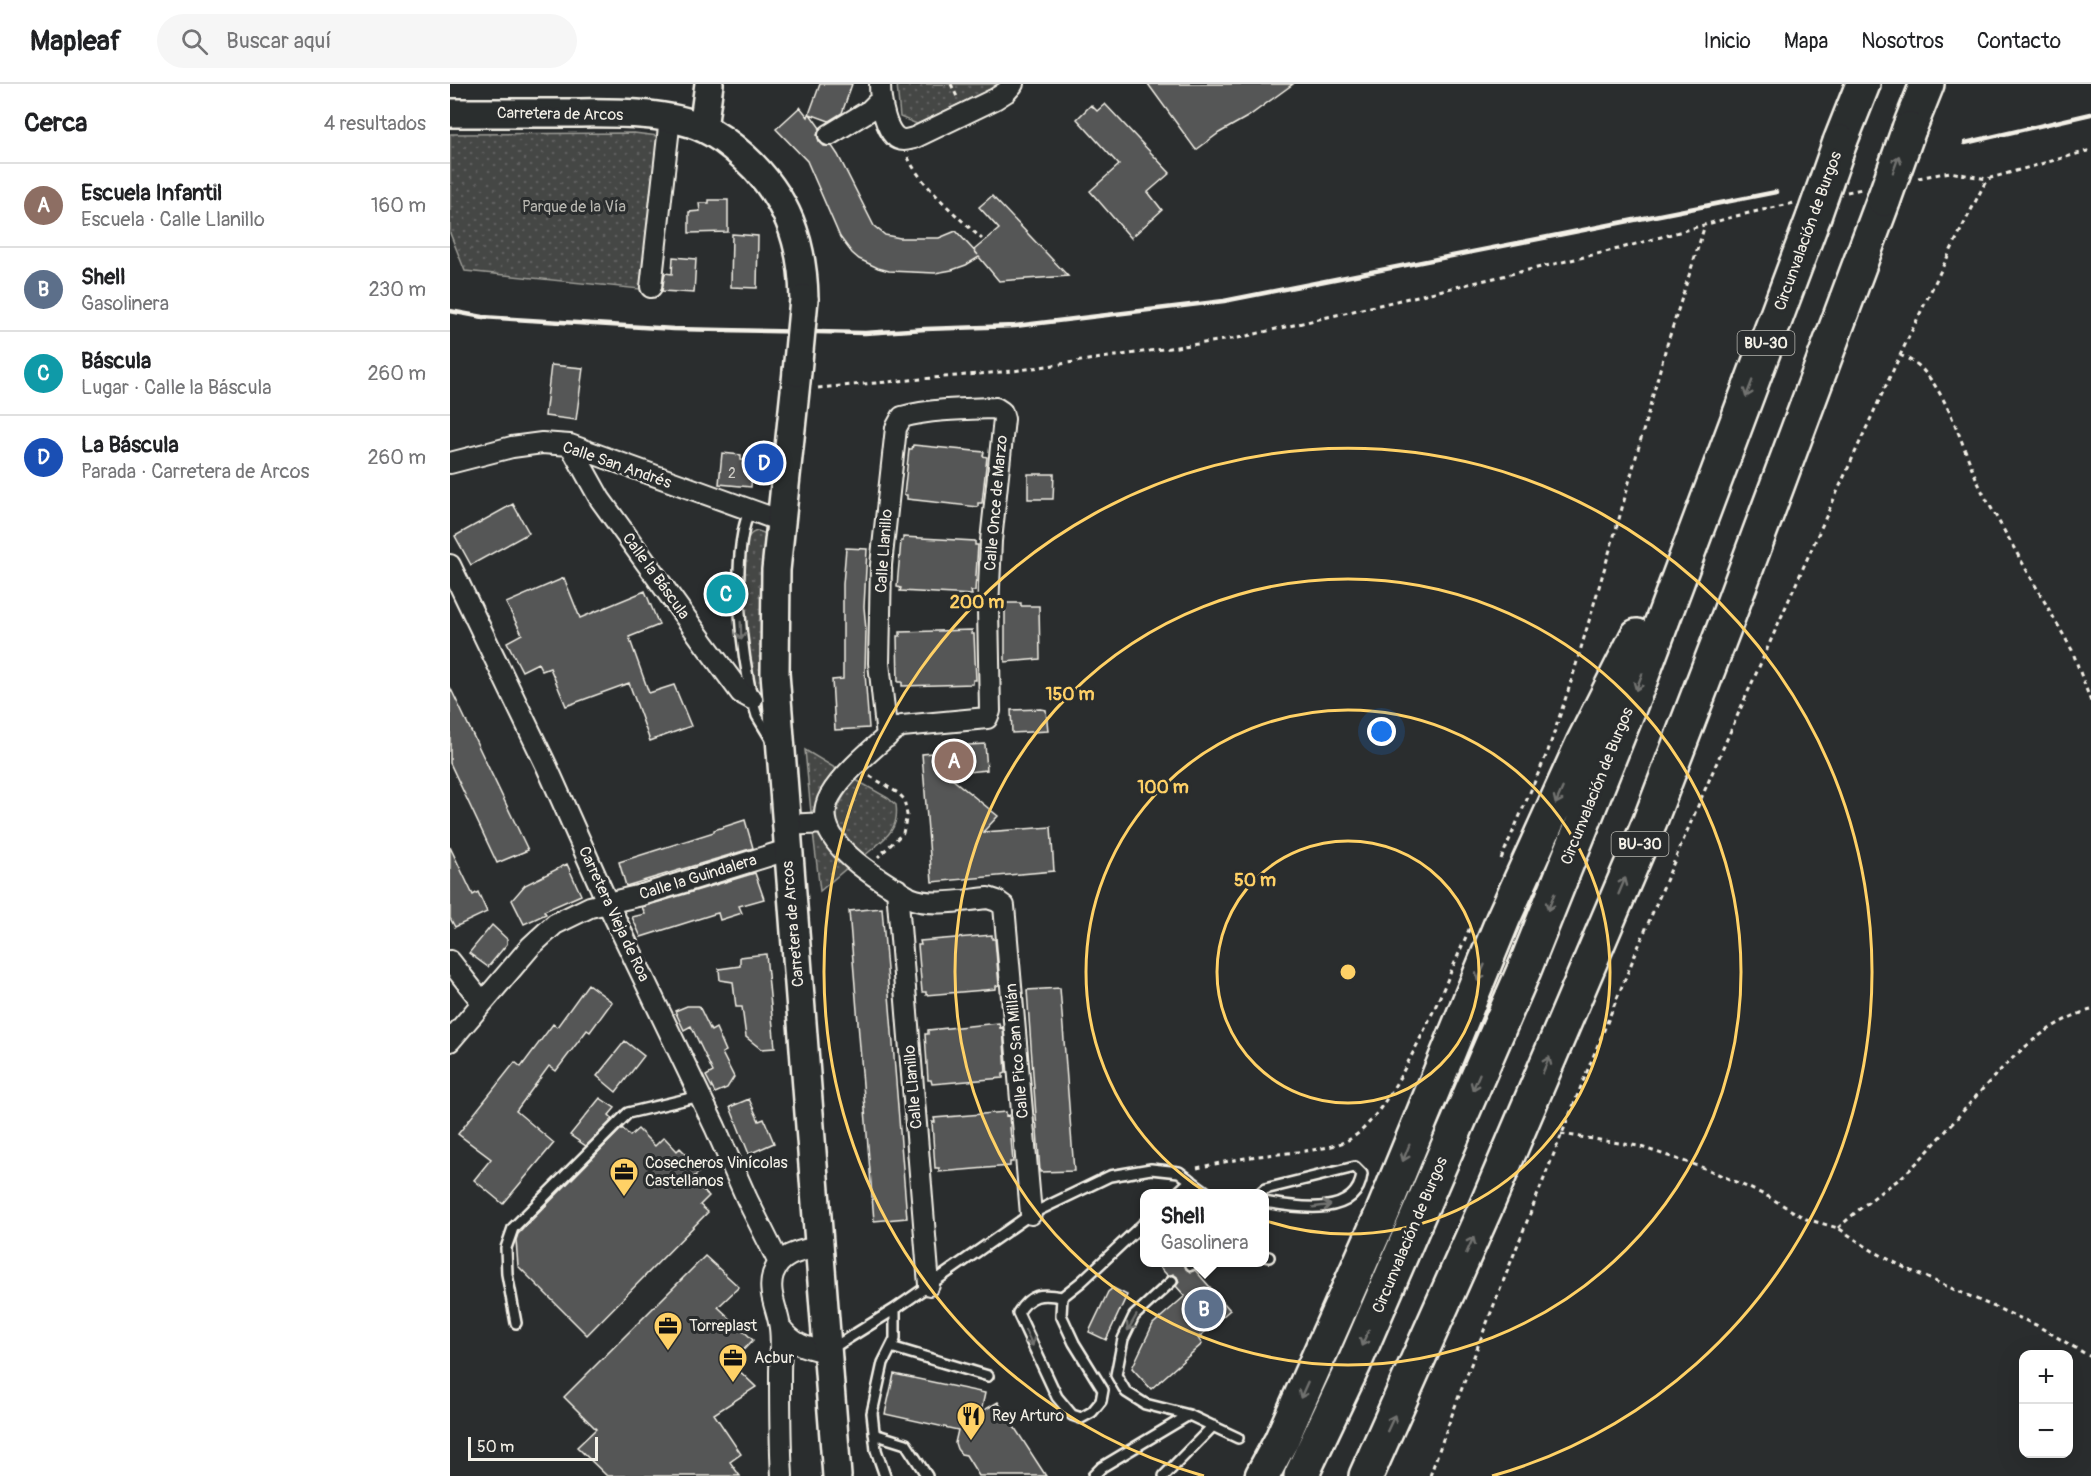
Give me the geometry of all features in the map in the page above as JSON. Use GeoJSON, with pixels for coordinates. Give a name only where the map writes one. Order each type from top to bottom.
{"type":"FeatureCollection","features":[{"type":"Feature","properties":{"kind":"highway","name":"Circunvalación de Burgos"},"geometry":{"type":"LineString","coordinates":[[1301,1476],[1354,1364],[1524,970],[1641,678],[1718,470],[1807,209],[1840,142],[1863,84]]}},
{"type":"Feature","properties":{"kind":"highway","name":"BU-30"},"geometry":{"type":"LineString","coordinates":[[1366,1476],[1485,1209],[1650,821],[1727,620],[1876,193],[1909,129],[1927,84]]}},
{"type":"Feature","properties":{"kind":"highway"},"geometry":{"type":"LineString","coordinates":[[1262,1476],[1281,1441],[1382,1214],[1499,930],[1583,743],[1718,470]]}},
{"type":"Feature","properties":{"kind":"street"},"geometry":{"type":"LineString","coordinates":[[703,128],[709,84]]}},
{"type":"Feature","properties":{"kind":"street"},"geometry":{"type":"LineString","coordinates":[[880,92],[890,130],[903,141],[914,138],[995,99],[1013,84]]}},
{"type":"Feature","properties":{"kind":"street"},"geometry":{"type":"LineString","coordinates":[[829,135],[870,110],[880,92]]}},
{"type":"Feature","properties":{"kind":"street","name":"Carretera de Arcos"},"geometry":{"type":"LineString","coordinates":[[450,113],[600,113],[670,118],[703,128],[736,150],[758,170],[773,189],[794,230],[800,252],[804,299],[776,570],[775,673],[837,1476]]}},
{"type":"Feature","properties":{"kind":"street"},"geometry":{"type":"LineString","coordinates":[[651,287],[670,118]]}},
{"type":"Feature","properties":{"kind":"street","name":"Calle Once de Marzo"},"geometry":{"type":"LineString","coordinates":[[886,736],[902,726],[987,717],[990,711],[988,609],[991,541],[1004,419],[1002,412],[996,408],[952,410]]}},
{"type":"Feature","properties":{"kind":"street","name":"Calle Llanillo"},"geometry":{"type":"LineString","coordinates":[[886,736],[879,663],[881,565],[896,429],[902,417],[952,410]]}},
{"type":"Feature","properties":{"kind":"street","name":"Calle San Andrés"},"geometry":{"type":"LineString","coordinates":[[450,463],[512,447],[542,443],[570,445],[781,521]]}},
{"type":"Feature","properties":{"kind":"street","name":"Calle la Báscula"},"geometry":{"type":"LineString","coordinates":[[570,445],[600,498],[741,693],[752,699]]}},
{"type":"Feature","properties":{"kind":"street","name":"Carretera Vieja de Roa"},"geometry":{"type":"LineString","coordinates":[[450,565],[779,1263]]}},
{"type":"Feature","properties":{"kind":"street"},"geometry":{"type":"LineString","coordinates":[[886,736],[830,796],[824,812],[826,823],[841,849],[897,889]]}},
{"type":"Feature","properties":{"kind":"street","name":"Calle la Guindalera"},"geometry":{"type":"LineString","coordinates":[[450,1041],[531,946],[555,924],[590,907],[642,895],[826,823]]}},
{"type":"Feature","properties":{"kind":"street","name":"Calle Llanillo"},"geometry":{"type":"LineString","coordinates":[[897,889],[928,1285]]}},
{"type":"Feature","properties":{"kind":"street","name":"Calle Pico San Millán"},"geometry":{"type":"LineString","coordinates":[[897,889],[917,901],[988,898],[1004,906],[1031,1214]]}},
{"type":"Feature","properties":{"kind":"street"},"geometry":{"type":"LineString","coordinates":[[450,961],[482,1002]]}},
{"type":"Feature","properties":{"kind":"street"},"geometry":{"type":"LineString","coordinates":[[782,1476],[780,1327],[771,1288],[773,1274],[779,1263],[788,1255],[818,1247]]}},
{"type":"Feature","properties":{"kind":"street"},"geometry":{"type":"LineString","coordinates":[[780,1327],[789,1339],[804,1347],[826,1352]]}},
{"type":"Feature","properties":{"kind":"lane"},"geometry":{"type":"LineString","coordinates":[[749,510],[742,529],[740,554],[741,638],[757,716],[781,757]]}},
{"type":"Feature","properties":{"kind":"lane"},"geometry":{"type":"LineString","coordinates":[[516,1323],[507,1274],[506,1248],[513,1228],[628,1113],[700,1096]]}},
{"type":"Feature","properties":{"kind":"lane"},"geometry":{"type":"LineString","coordinates":[[1265,1189],[1355,1167],[1362,1174],[1361,1184],[1354,1194],[1331,1205],[1304,1208],[1269,1203]]}},
{"type":"Feature","properties":{"kind":"lane"},"geometry":{"type":"LineString","coordinates":[[826,1352],[895,1309],[1031,1214],[1110,1176],[1151,1169],[1179,1172],[1203,1189]]}},
{"type":"Feature","properties":{"kind":"lane"},"geometry":{"type":"LineString","coordinates":[[1181,1189],[1191,1180]]}},
{"type":"Feature","properties":{"kind":"lane"},"geometry":{"type":"LineString","coordinates":[[1062,1297],[1043,1293],[1025,1301],[1018,1313],[1058,1397],[1072,1415],[1081,1418],[1092,1412],[1101,1401],[1103,1390],[1074,1343],[1061,1315],[1062,1297],[1140,1227]]}},
{"type":"Feature","properties":{"kind":"lane"},"geometry":{"type":"LineString","coordinates":[[1172,1281],[1134,1316],[1123,1339],[1116,1375],[1126,1392],[1145,1404],[1189,1415],[1238,1438]]}},
{"type":"Feature","properties":{"kind":"lane"},"geometry":{"type":"LineString","coordinates":[[885,1476],[876,1450],[872,1413],[883,1363],[895,1339],[895,1309]]}},
{"type":"Feature","properties":{"kind":"lane"},"geometry":{"type":"LineString","coordinates":[[891,1347],[988,1376]]}},
{"type":"Feature","properties":{"kind":"lane"},"geometry":{"type":"LineString","coordinates":[[1093,1476],[1102,1467],[1189,1415]]}},
{"type":"Feature","properties":{"kind":"lane"},"geometry":{"type":"LineString","coordinates":[[1164,1476],[1213,1426]]}},
{"type":"Feature","properties":{"kind":"lane"},"geometry":{"type":"LineString","coordinates":[[874,1434],[906,1444],[927,1476]]}},
{"type":"Feature","properties":{"kind":"path"},"geometry":{"type":"LineString","coordinates":[[903,141],[909,161],[920,176],[982,239]]}},
{"type":"Feature","properties":{"kind":"path"},"geometry":{"type":"LineString","coordinates":[[1915,179],[1950,172],[1987,179],[2091,150]]}},
{"type":"Feature","properties":{"kind":"path"},"geometry":{"type":"LineString","coordinates":[[1430,1476],[1456,1401],[1561,1134],[1682,839],[1900,355],[1987,179]]}},
{"type":"Feature","properties":{"kind":"path"},"geometry":{"type":"LineString","coordinates":[[1845,193],[1876,193]]}},
{"type":"Feature","properties":{"kind":"path"},"geometry":{"type":"LineString","coordinates":[[796,381],[1013,371],[1238,338],[1618,249],[1705,225],[1807,209]]}},
{"type":"Feature","properties":{"kind":"path"},"geometry":{"type":"LineString","coordinates":[[1500,860],[1548,751],[1571,682],[1665,351],[1705,225]]}},
{"type":"Feature","properties":{"kind":"path"},"geometry":{"type":"LineString","coordinates":[[1900,355],[1919,365],[1941,394],[1972,473],[2072,650],[2091,702]]}},
{"type":"Feature","properties":{"kind":"path"},"geometry":{"type":"LineString","coordinates":[[855,767],[898,793],[904,800],[907,815],[903,833],[866,868]]}},
{"type":"Feature","properties":{"kind":"path"},"geometry":{"type":"LineString","coordinates":[[1179,1172],[1251,1157],[1320,1148],[1350,1139],[1375,1118],[1433,1012],[1471,925]]}},
{"type":"Feature","properties":{"kind":"path"},"geometry":{"type":"LineString","coordinates":[[1838,1228],[1905,1174],[1996,1075],[2024,1049],[2050,1028],[2073,1015],[2091,1010]]}},
{"type":"Feature","properties":{"kind":"path"},"geometry":{"type":"LineString","coordinates":[[1561,1134],[1638,1146],[1707,1169],[1769,1197],[1806,1219],[1838,1228],[1873,1251],[1907,1269],[2036,1325],[2091,1357]]}},
{"type":"Feature","properties":{"kind":"green space"},"geometry":{"type":"Polygon","coordinates":[[[897,84],[1002,84],[917,124],[900,117],[897,84]]]}},
{"type":"Feature","properties":{"kind":"green space","name":"Parque de la Vía"},"geometry":{"type":"Polygon","coordinates":[[[634,133],[658,136],[640,289],[465,271],[450,233],[450,134],[634,133]]]}},
{"type":"Feature","properties":{"kind":"green space"},"geometry":{"type":"Polygon","coordinates":[[[758,531],[764,533],[768,540],[766,712],[761,710],[746,643],[744,551],[750,536],[758,531]]]}},
{"type":"Feature","properties":{"kind":"green space"},"geometry":{"type":"Polygon","coordinates":[[[805,750],[840,771],[811,812],[805,750]]]}},
{"type":"Feature","properties":{"kind":"green space"},"geometry":{"type":"Polygon","coordinates":[[[856,780],[888,798],[896,805],[897,814],[888,835],[863,857],[844,838],[837,820],[837,811],[841,801],[856,780]]]}},
{"type":"Feature","properties":{"kind":"green space"},"geometry":{"type":"Polygon","coordinates":[[[813,832],[819,833],[836,855],[849,866],[820,891],[813,832]]]}},
{"type":"Feature","properties":{"kind":"building"},"geometry":{"type":"Polygon","coordinates":[[[820,84],[852,84],[842,113],[829,121],[810,114],[820,128],[817,135],[819,141],[824,146],[832,146],[874,226],[885,235],[900,238],[939,238],[956,231],[978,255],[974,250],[999,229],[979,207],[992,196],[1068,276],[999,281],[979,257],[966,265],[935,273],[889,271],[859,259],[840,237],[807,161],[776,129],[800,107],[808,117],[820,84]]]}},
{"type":"Feature","properties":{"kind":"building"},"geometry":{"type":"Polygon","coordinates":[[[1148,84],[1293,84],[1196,150],[1148,84]]]}},
{"type":"Feature","properties":{"kind":"building"},"geometry":{"type":"Polygon","coordinates":[[[1105,104],[1170,173],[1148,192],[1162,210],[1131,238],[1090,191],[1119,165],[1077,119],[1091,105],[1097,111],[1105,104]]]}},
{"type":"Feature","properties":{"kind":"building"},"geometry":{"type":"Polygon","coordinates":[[[709,200],[728,200],[728,232],[689,233],[689,212],[700,211],[699,203],[709,203],[709,200]]]}},
{"type":"Feature","properties":{"kind":"building"},"geometry":{"type":"Polygon","coordinates":[[[732,234],[758,236],[757,288],[731,287],[732,234]]]}},
{"type":"Feature","properties":{"kind":"building"},"geometry":{"type":"Polygon","coordinates":[[[673,257],[696,259],[694,293],[662,291],[665,273],[672,274],[673,257]]]}},
{"type":"Feature","properties":{"kind":"building"},"geometry":{"type":"Polygon","coordinates":[[[551,365],[583,368],[576,420],[545,416],[551,365]]]}},
{"type":"Feature","properties":{"kind":"building"},"geometry":{"type":"Polygon","coordinates":[[[913,445],[984,452],[983,456],[987,457],[982,503],[978,503],[978,507],[907,499],[907,495],[904,495],[909,449],[912,449],[913,445]]]}},
{"type":"Feature","properties":{"kind":"building"},"geometry":{"type":"Polygon","coordinates":[[[722,453],[741,455],[741,460],[753,461],[751,487],[719,484],[722,453]]]}},
{"type":"Feature","properties":{"kind":"building"},"geometry":{"type":"Polygon","coordinates":[[[1028,474],[1054,474],[1053,499],[1028,499],[1028,474]]]}},
{"type":"Feature","properties":{"kind":"building"},"geometry":{"type":"Polygon","coordinates":[[[513,504],[529,533],[471,565],[455,536],[513,504]]]}},
{"type":"Feature","properties":{"kind":"building"},"geometry":{"type":"Polygon","coordinates":[[[903,537],[975,541],[975,545],[978,545],[975,591],[971,591],[972,595],[900,591],[901,588],[897,587],[903,537]]]}},
{"type":"Feature","properties":{"kind":"building"},"geometry":{"type":"Polygon","coordinates":[[[846,548],[867,549],[864,607],[869,728],[835,730],[832,680],[843,679],[843,584],[846,548]]]}},
{"type":"Feature","properties":{"kind":"building"},"geometry":{"type":"Polygon","coordinates":[[[564,578],[580,618],[645,591],[659,625],[629,637],[649,693],[674,685],[691,726],[650,741],[629,683],[566,706],[550,668],[542,671],[538,663],[522,671],[507,642],[522,634],[506,603],[564,578]]]}},
{"type":"Feature","properties":{"kind":"building"},"geometry":{"type":"Polygon","coordinates":[[[1005,603],[1039,606],[1040,659],[1005,662],[1005,603]]]}},
{"type":"Feature","properties":{"kind":"building"},"geometry":{"type":"Polygon","coordinates":[[[972,630],[976,680],[973,680],[973,684],[902,686],[902,682],[898,682],[897,636],[900,636],[900,632],[972,630]]]}},
{"type":"Feature","properties":{"kind":"building"},"geometry":{"type":"Polygon","coordinates":[[[450,687],[528,850],[497,863],[450,763],[450,687]]]}},
{"type":"Feature","properties":{"kind":"building"},"geometry":{"type":"Polygon","coordinates":[[[1011,710],[1046,710],[1048,731],[1012,733],[1011,710]]]}},
{"type":"Feature","properties":{"kind":"building"},"geometry":{"type":"Polygon","coordinates":[[[985,744],[987,770],[946,774],[998,816],[983,832],[1051,827],[1054,871],[932,882],[922,754],[954,751],[953,746],[985,744]]]}},
{"type":"Feature","properties":{"kind":"building"},"geometry":{"type":"Polygon","coordinates":[[[745,820],[753,848],[626,886],[619,862],[745,820]]]}},
{"type":"Feature","properties":{"kind":"building"},"geometry":{"type":"Polygon","coordinates":[[[450,847],[473,895],[478,892],[487,912],[455,927],[450,918],[450,847]]]}},
{"type":"Feature","properties":{"kind":"building"},"geometry":{"type":"Polygon","coordinates":[[[567,864],[581,895],[544,911],[546,914],[524,924],[512,900],[525,885],[567,864]]]}},
{"type":"Feature","properties":{"kind":"building"},"geometry":{"type":"Polygon","coordinates":[[[755,873],[764,899],[739,906],[742,913],[720,920],[718,913],[641,937],[632,917],[645,914],[642,907],[755,873]]]}},
{"type":"Feature","properties":{"kind":"building"},"geometry":{"type":"Polygon","coordinates":[[[882,908],[907,1218],[874,1221],[849,911],[882,908]]]}},
{"type":"Feature","properties":{"kind":"building"},"geometry":{"type":"Polygon","coordinates":[[[492,925],[507,939],[507,944],[488,967],[469,953],[492,925]]]}},
{"type":"Feature","properties":{"kind":"building"},"geometry":{"type":"Polygon","coordinates":[[[992,935],[992,939],[995,939],[999,985],[996,989],[926,995],[926,992],[922,992],[918,945],[921,945],[920,941],[992,935]]]}},
{"type":"Feature","properties":{"kind":"building"},"geometry":{"type":"Polygon","coordinates":[[[766,954],[775,1048],[761,1049],[746,1037],[742,1007],[736,1007],[733,982],[720,980],[719,969],[740,966],[740,957],[766,954]]]}},
{"type":"Feature","properties":{"kind":"building"},"geometry":{"type":"Polygon","coordinates":[[[588,984],[612,1002],[590,1032],[587,1030],[556,1071],[549,1066],[516,1111],[554,1143],[503,1204],[474,1180],[491,1159],[458,1134],[515,1062],[521,1067],[553,1024],[557,1027],[588,984]]]}},
{"type":"Feature","properties":{"kind":"building"},"geometry":{"type":"Polygon","coordinates":[[[1060,988],[1074,1171],[1040,1172],[1027,990],[1060,988]]]}},
{"type":"Feature","properties":{"kind":"building"},"geometry":{"type":"Polygon","coordinates":[[[687,1006],[699,1006],[711,1031],[716,1028],[726,1051],[722,1053],[734,1077],[727,1088],[715,1093],[706,1076],[713,1072],[691,1026],[684,1030],[675,1011],[687,1006]]]}},
{"type":"Feature","properties":{"kind":"building"},"geometry":{"type":"Polygon","coordinates":[[[999,1023],[1000,1028],[1003,1027],[1006,1073],[1003,1074],[1003,1078],[932,1084],[931,1080],[928,1080],[925,1034],[928,1034],[928,1030],[999,1023]]]}},
{"type":"Feature","properties":{"kind":"building"},"geometry":{"type":"Polygon","coordinates":[[[625,1041],[644,1056],[616,1092],[597,1076],[625,1041]]]}},
{"type":"Feature","properties":{"kind":"building"},"geometry":{"type":"Polygon","coordinates":[[[600,1098],[615,1108],[609,1115],[613,1119],[586,1146],[570,1135],[600,1098]]]}},
{"type":"Feature","properties":{"kind":"building"},"geometry":{"type":"Polygon","coordinates":[[[749,1099],[759,1121],[764,1119],[774,1143],[749,1154],[730,1107],[749,1099]]]}},
{"type":"Feature","properties":{"kind":"building"},"geometry":{"type":"Polygon","coordinates":[[[1006,1112],[1006,1116],[1009,1115],[1013,1162],[1010,1162],[1010,1166],[939,1172],[939,1168],[935,1168],[932,1122],[935,1122],[934,1118],[1006,1112]]]}},
{"type":"Feature","properties":{"kind":"building"},"geometry":{"type":"Polygon","coordinates":[[[622,1128],[630,1136],[638,1129],[655,1146],[664,1137],[677,1151],[680,1148],[699,1172],[692,1179],[709,1196],[700,1205],[708,1212],[587,1335],[518,1266],[516,1240],[518,1234],[622,1128]]]}},
{"type":"Feature","properties":{"kind":"building"},"geometry":{"type":"Polygon","coordinates":[[[705,1256],[739,1287],[718,1307],[753,1340],[731,1363],[756,1387],[714,1414],[741,1454],[730,1462],[740,1476],[607,1476],[577,1447],[596,1429],[564,1397],[705,1256]]]}},
{"type":"Feature","properties":{"kind":"building"},"geometry":{"type":"Polygon","coordinates":[[[1160,1267],[1186,1267],[1191,1272],[1195,1270],[1230,1310],[1198,1338],[1202,1344],[1151,1389],[1132,1368],[1153,1324],[1185,1296],[1176,1286],[1179,1282],[1177,1277],[1173,1274],[1168,1276],[1160,1267]]]}},
{"type":"Feature","properties":{"kind":"building"},"geometry":{"type":"Polygon","coordinates":[[[1113,1288],[1127,1295],[1106,1340],[1089,1332],[1108,1292],[1113,1288]]]}},
{"type":"Feature","properties":{"kind":"building"},"geometry":{"type":"Polygon","coordinates":[[[894,1374],[985,1393],[981,1412],[998,1402],[1046,1476],[979,1476],[966,1455],[961,1454],[957,1449],[955,1443],[958,1430],[885,1414],[894,1374]]]}},
{"type":"Feature","properties":{"kind":"railway"},"geometry":{"type":"LineString","coordinates":[[1965,143],[2091,114]]}},
{"type":"Feature","properties":{"kind":"railway"},"geometry":{"type":"LineString","coordinates":[[450,311],[483,317],[674,329],[865,333],[1015,326],[1224,301],[1776,192]]}},
{"type":"Feature","properties":{"kind":"place","name":"La Báscula"},"geometry":{"type":"Point","coordinates":[764,463]}},
{"type":"Feature","properties":{"kind":"place","name":"Báscula"},"geometry":{"type":"Point","coordinates":[726,594]}},
{"type":"Feature","properties":{"kind":"place","name":"Escuela Infantil"},"geometry":{"type":"Point","coordinates":[954,761]}},
{"type":"Feature","properties":{"kind":"place","name":"Cosecheros Vinícolas Castellanos"},"geometry":{"type":"Point","coordinates":[624,1198]}},
{"type":"Feature","properties":{"kind":"place","name":"Shell"},"geometry":{"type":"Point","coordinates":[1204,1309]}},
{"type":"Feature","properties":{"kind":"place","name":"Torreplast"},"geometry":{"type":"Point","coordinates":[668,1352]}},
{"type":"Feature","properties":{"kind":"place","name":"Acbur"},"geometry":{"type":"Point","coordinates":[733,1384]}},
{"type":"Feature","properties":{"kind":"place","name":"Rey Arturo"},"geometry":{"type":"Point","coordinates":[971,1442]}}]}
